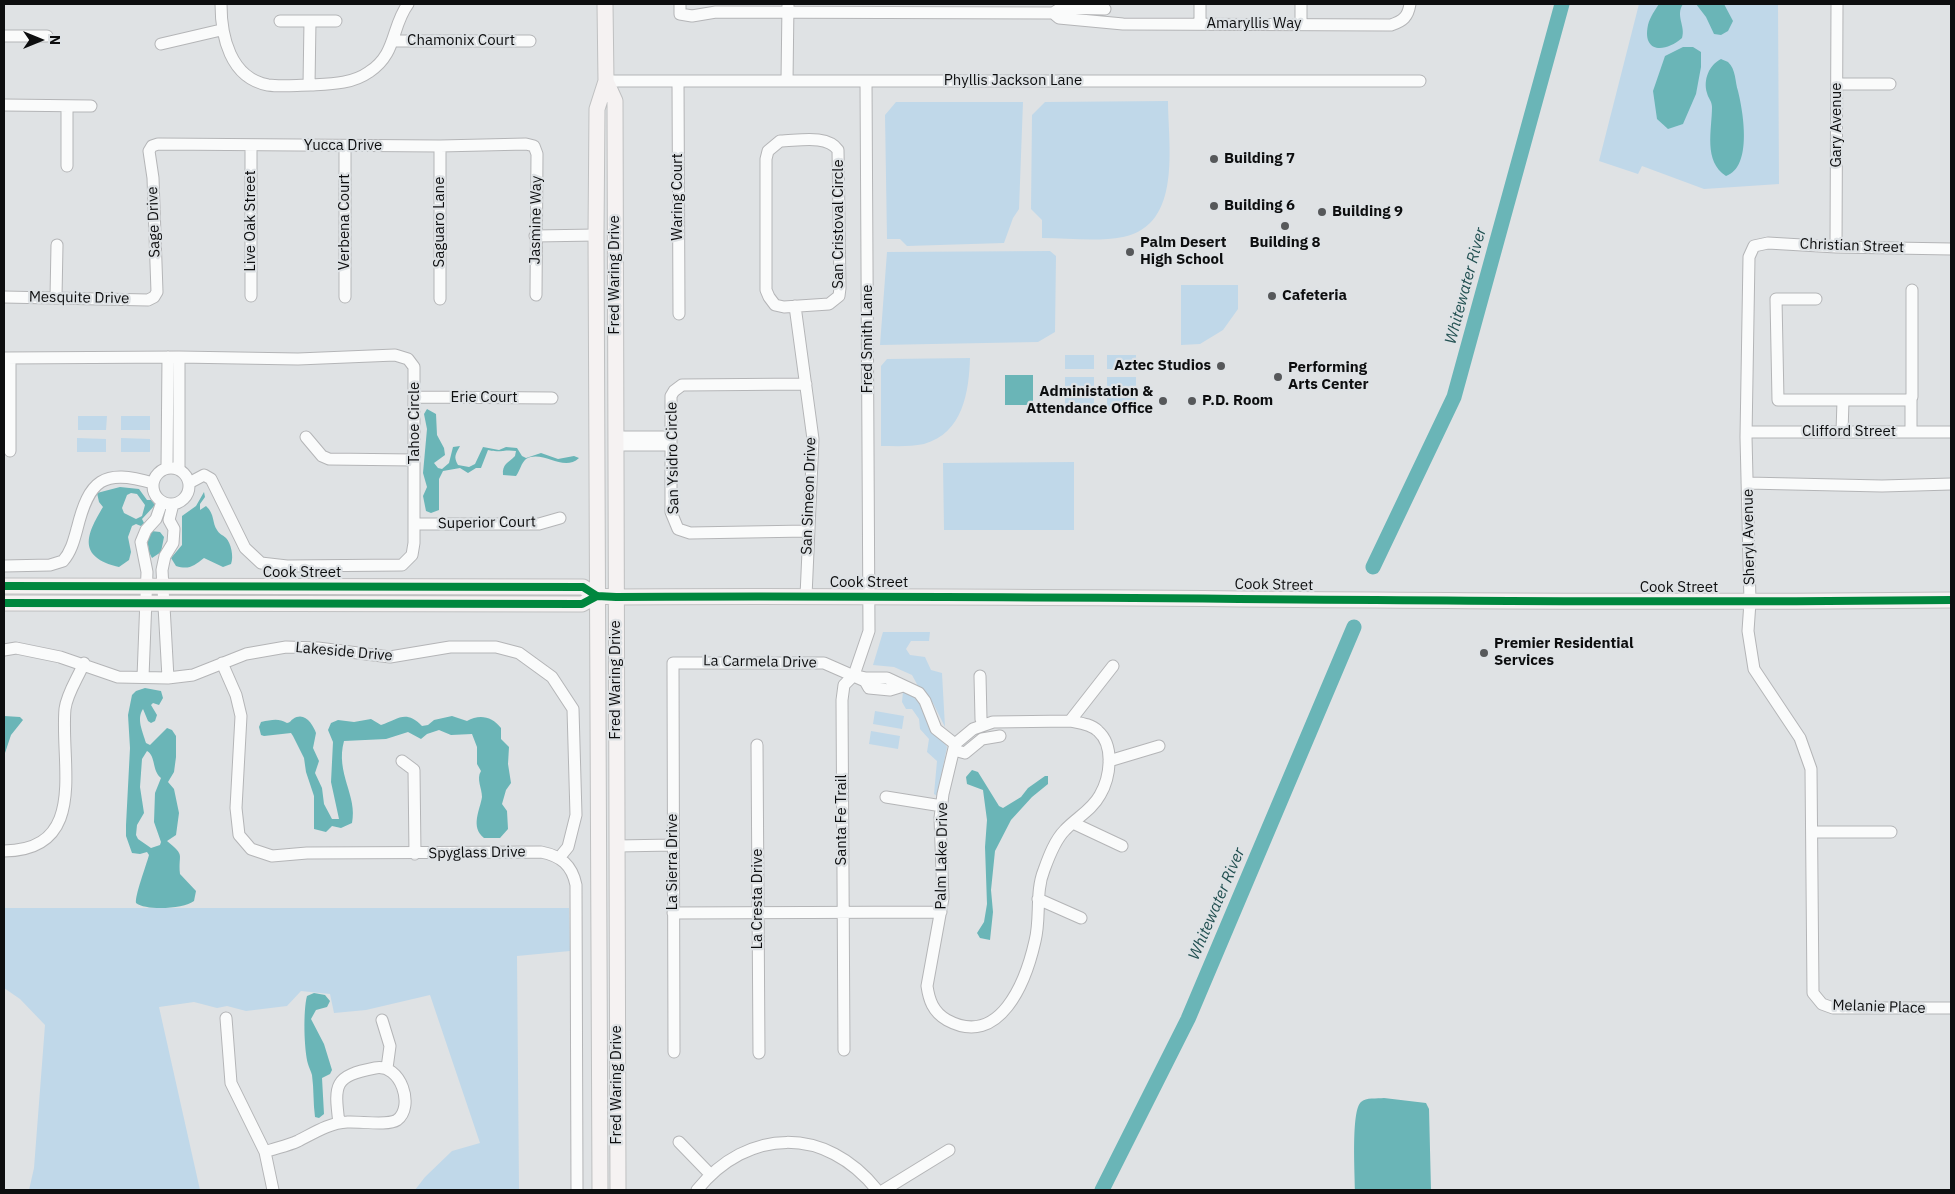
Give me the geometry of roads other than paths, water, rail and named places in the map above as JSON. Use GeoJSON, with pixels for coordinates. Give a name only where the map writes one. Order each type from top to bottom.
{"type":"FeatureCollection","features":[{"type":"Feature","properties":{"kind":"main road","name":"Fred Waring Drive"},"geometry":{"type":"LineString","coordinates":[[600,1190],[596,235],[597,109],[606,81],[605,4]]}},
{"type":"Feature","properties":{"kind":"main road","name":"Fred Waring Drive"},"geometry":{"type":"LineString","coordinates":[[606,81],[615,101],[618,1190]]}},
{"type":"Feature","properties":{"kind":"main road"},"geometry":{"type":"LineString","coordinates":[[596,235],[604,236],[607,240],[608,326],[616,341]]}},
{"type":"Feature","properties":{"kind":"main road"},"geometry":{"type":"LineString","coordinates":[[598,363],[606,391],[608,438],[612,444],[615,441]]}},
{"type":"Feature","properties":{"kind":"main road","name":"Cook Street"},"geometry":{"type":"LineString","coordinates":[[4,586],[583,587],[597,596],[616,597],[806,596],[1750,602],[1951,600]]}},
{"type":"Feature","properties":{"kind":"main road","name":"Cook Street"},"geometry":{"type":"LineString","coordinates":[[4,603],[582,604],[597,596]]}},
{"type":"Feature","properties":{"kind":"main road"},"geometry":{"type":"LineString","coordinates":[[597,714],[608,767],[609,838],[617,846]]}},
{"type":"Feature","properties":{"kind":"street"},"geometry":{"type":"LineString","coordinates":[[221,4],[221,30],[228,54],[247,75],[268,84],[309,85],[342,83],[369,72],[387,56],[403,11],[408,4]]}},
{"type":"Feature","properties":{"kind":"street"},"geometry":{"type":"LineString","coordinates":[[1200,4],[1200,24]]}},
{"type":"Feature","properties":{"kind":"street"},"geometry":{"type":"LineString","coordinates":[[1301,4],[1301,24]]}},
{"type":"Feature","properties":{"kind":"street","name":"Amaryllis Way"},"geometry":{"type":"LineString","coordinates":[[1053,13],[1059,18],[1123,24],[1390,24],[1402,21],[1408,14],[1410,4]]}},
{"type":"Feature","properties":{"kind":"street","name":"Gary Avenue"},"geometry":{"type":"LineString","coordinates":[[1836,247],[1837,4]]}},
{"type":"Feature","properties":{"kind":"street"},"geometry":{"type":"LineString","coordinates":[[680,9],[692,16],[716,12],[788,8],[1001,8],[1053,13],[1061,8],[1105,6],[1105,22]]}},
{"type":"Feature","properties":{"kind":"street"},"geometry":{"type":"LineString","coordinates":[[787,81],[788,8]]}},
{"type":"Feature","properties":{"kind":"street"},"geometry":{"type":"LineString","coordinates":[[280,21],[336,21]]}},
{"type":"Feature","properties":{"kind":"street"},"geometry":{"type":"LineString","coordinates":[[309,85],[310,21]]}},
{"type":"Feature","properties":{"kind":"street"},"geometry":{"type":"LineString","coordinates":[[161,44],[221,30]]}},
{"type":"Feature","properties":{"kind":"street"},"geometry":{"type":"LineString","coordinates":[[4,36],[47,36]]}},
{"type":"Feature","properties":{"kind":"street","name":"Chamonix Court"},"geometry":{"type":"LineString","coordinates":[[393,41],[530,41]]}},
{"type":"Feature","properties":{"kind":"street","name":"Phyllis Jackson Lane"},"geometry":{"type":"LineString","coordinates":[[606,81],[1420,81]]}},
{"type":"Feature","properties":{"kind":"street","name":"Waring Court"},"geometry":{"type":"LineString","coordinates":[[678,81],[679,314]]}},
{"type":"Feature","properties":{"kind":"street","name":"Fred Smith Lane"},"geometry":{"type":"LineString","coordinates":[[866,81],[869,597]]}},
{"type":"Feature","properties":{"kind":"street"},"geometry":{"type":"LineString","coordinates":[[1838,84],[1890,84]]}},
{"type":"Feature","properties":{"kind":"street"},"geometry":{"type":"LineString","coordinates":[[4,105],[91,106]]}},
{"type":"Feature","properties":{"kind":"street"},"geometry":{"type":"LineString","coordinates":[[67,106],[67,166]]}},
{"type":"Feature","properties":{"kind":"street","name":"San Cristoval Circle"},"geometry":{"type":"LineString","coordinates":[[780,141],[825,141],[833,143],[840,158],[839,296],[829,304],[795,306],[775,305],[768,297],[766,290],[766,160],[768,151],[780,141]]}},
{"type":"Feature","properties":{"kind":"street","name":"Yucca Drive"},"geometry":{"type":"LineString","coordinates":[[152,146],[158,144],[252,146],[526,144],[534,146]]}},
{"type":"Feature","properties":{"kind":"street","name":"Sage Drive"},"geometry":{"type":"LineString","coordinates":[[152,146],[149,152],[153,178],[157,292],[154,297]]}},
{"type":"Feature","properties":{"kind":"street","name":"Live Oak Street"},"geometry":{"type":"LineString","coordinates":[[251,296],[252,146]]}},
{"type":"Feature","properties":{"kind":"street","name":"Verbena Court"},"geometry":{"type":"LineString","coordinates":[[345,146],[345,297]]}},
{"type":"Feature","properties":{"kind":"street","name":"Saguaro Lane"},"geometry":{"type":"LineString","coordinates":[[440,146],[440,298]]}},
{"type":"Feature","properties":{"kind":"street","name":"Jasmine Way"},"geometry":{"type":"LineString","coordinates":[[534,146],[537,154],[536,295]]}},
{"type":"Feature","properties":{"kind":"street"},"geometry":{"type":"LineString","coordinates":[[535,236],[596,235]]}},
{"type":"Feature","properties":{"kind":"street","name":"Christian Street"},"geometry":{"type":"LineString","coordinates":[[1754,246],[1768,243],[1836,247],[1951,249]]}},
{"type":"Feature","properties":{"kind":"street"},"geometry":{"type":"LineString","coordinates":[[56,246],[56,297]]}},
{"type":"Feature","properties":{"kind":"street","name":"Sheryl Avenue"},"geometry":{"type":"LineString","coordinates":[[1754,246],[1749,257],[1747,483],[1750,602],[1748,630],[1754,669],[1800,738],[1811,769],[1813,993]]}},
{"type":"Feature","properties":{"kind":"street"},"geometry":{"type":"LineString","coordinates":[[1911,432],[1912,290]]}},
{"type":"Feature","properties":{"kind":"street","name":"Mesquite Drive"},"geometry":{"type":"LineString","coordinates":[[4,297],[148,300],[154,297]]}},
{"type":"Feature","properties":{"kind":"street"},"geometry":{"type":"LineString","coordinates":[[1816,299],[1776,298],[1777,398],[1780,401],[1911,399]]}},
{"type":"Feature","properties":{"kind":"street","name":"San Simeon Drive"},"geometry":{"type":"LineString","coordinates":[[795,306],[813,439],[807,532],[806,596]]}},
{"type":"Feature","properties":{"kind":"street","name":"Tahoe Circle"},"geometry":{"type":"LineString","coordinates":[[7,358],[173,357],[298,359],[400,356],[408,359],[414,367],[414,524],[412,555],[405,562],[397,566],[287,566],[261,562],[245,548],[210,479],[204,475],[189,484]]}},
{"type":"Feature","properties":{"kind":"street"},"geometry":{"type":"LineString","coordinates":[[173,357],[173,468]]}},
{"type":"Feature","properties":{"kind":"street"},"geometry":{"type":"LineString","coordinates":[[7,358],[10,451]]}},
{"type":"Feature","properties":{"kind":"street","name":"San Ysidro Circle"},"geometry":{"type":"LineString","coordinates":[[806,384],[682,385],[674,391],[672,396],[670,441],[671,512],[678,529],[690,533],[807,532]]}},
{"type":"Feature","properties":{"kind":"street","name":"Erie Court"},"geometry":{"type":"LineString","coordinates":[[415,397],[552,398]]}},
{"type":"Feature","properties":{"kind":"street"},"geometry":{"type":"LineString","coordinates":[[1842,432],[1843,401]]}},
{"type":"Feature","properties":{"kind":"street","name":"Clifford Street"},"geometry":{"type":"LineString","coordinates":[[1747,432],[1951,432]]}},
{"type":"Feature","properties":{"kind":"street"},"geometry":{"type":"LineString","coordinates":[[306,437],[322,456],[329,459],[414,460]]}},
{"type":"Feature","properties":{"kind":"street"},"geometry":{"type":"LineString","coordinates":[[615,441],[670,441]]}},
{"type":"Feature","properties":{"kind":"street"},"geometry":{"type":"LineString","coordinates":[[144,677],[147,604],[154,586],[165,556],[173,543],[174,530],[169,520],[168,503],[154,492],[153,483],[158,473],[173,468],[185,474],[189,484],[185,497],[168,503],[146,530],[141,542],[147,572],[154,586],[163,604],[168,678]]}},
{"type":"Feature","properties":{"kind":"street"},"geometry":{"type":"LineString","coordinates":[[4,566],[50,565],[63,561],[72,545],[86,497],[91,489],[103,479],[125,476],[153,483]]}},
{"type":"Feature","properties":{"kind":"street"},"geometry":{"type":"LineString","coordinates":[[1747,483],[1882,486],[1951,484]]}},
{"type":"Feature","properties":{"kind":"street","name":"Superior Court"},"geometry":{"type":"LineString","coordinates":[[414,524],[539,524],[560,518]]}},
{"type":"Feature","properties":{"kind":"street","name":"Santa Fe Trail"},"geometry":{"type":"LineString","coordinates":[[844,1050],[842,700],[844,685],[854,675],[869,631],[869,597]]}},
{"type":"Feature","properties":{"kind":"street","name":"Lakeside Drive"},"geometry":{"type":"LineString","coordinates":[[4,650],[16,648],[84,663],[118,677],[168,678],[194,675],[246,654],[286,647],[318,648],[390,656],[450,647],[496,647],[519,653],[552,677],[573,708],[576,814],[568,847],[559,858]]}},
{"type":"Feature","properties":{"kind":"street","name":"La Carmela Drive"},"geometry":{"type":"LineString","coordinates":[[672,672],[673,663],[682,661],[810,661],[824,663],[865,681],[869,688],[898,688],[919,693],[925,701],[936,728],[955,747]]}},
{"type":"Feature","properties":{"kind":"street"},"geometry":{"type":"LineString","coordinates":[[4,851],[25,850],[41,843],[53,831],[62,817],[66,800],[66,706],[84,663]]}},
{"type":"Feature","properties":{"kind":"street","name":"Spyglass Drive"},"geometry":{"type":"LineString","coordinates":[[222,663],[236,695],[241,716],[236,808],[239,835],[251,849],[272,856],[308,853],[542,852],[559,858]]}},
{"type":"Feature","properties":{"kind":"street"},"geometry":{"type":"LineString","coordinates":[[1070,721],[1113,666]]}},
{"type":"Feature","properties":{"kind":"street","name":"La Sierra Drive"},"geometry":{"type":"LineString","coordinates":[[672,672],[674,1052]]}},
{"type":"Feature","properties":{"kind":"street","name":"La Carmela Drive"},"geometry":{"type":"LineString","coordinates":[[854,675],[866,678],[887,678],[898,688]]}},
{"type":"Feature","properties":{"kind":"street"},"geometry":{"type":"LineString","coordinates":[[980,676],[981,719],[983,724]]}},
{"type":"Feature","properties":{"kind":"street","name":"Palm Lake Drive"},"geometry":{"type":"LineString","coordinates":[[1070,721],[1086,724],[1099,731],[1107,744],[1109,761],[1106,781],[1100,796],[1064,831],[1051,852],[1042,872],[1035,940],[1014,1000],[1006,1010],[982,1024],[954,1024],[942,1017],[928,999],[927,986],[943,898],[940,855],[942,806],[955,747],[965,734],[983,724],[993,722],[1070,721]]}},
{"type":"Feature","properties":{"kind":"street"},"geometry":{"type":"LineString","coordinates":[[955,747],[965,753],[982,739],[1000,736]]}},
{"type":"Feature","properties":{"kind":"street","name":"La Cresta Drive"},"geometry":{"type":"LineString","coordinates":[[757,745],[759,1053]]}},
{"type":"Feature","properties":{"kind":"street"},"geometry":{"type":"LineString","coordinates":[[1109,761],[1160,746]]}},
{"type":"Feature","properties":{"kind":"street"},"geometry":{"type":"LineString","coordinates":[[402,761],[414,770],[416,854]]}},
{"type":"Feature","properties":{"kind":"street"},"geometry":{"type":"LineString","coordinates":[[886,797],[942,806]]}},
{"type":"Feature","properties":{"kind":"street"},"geometry":{"type":"LineString","coordinates":[[1073,823],[1122,846]]}},
{"type":"Feature","properties":{"kind":"street"},"geometry":{"type":"LineString","coordinates":[[1812,832],[1891,832]]}},
{"type":"Feature","properties":{"kind":"street"},"geometry":{"type":"LineString","coordinates":[[617,846],[673,845]]}},
{"type":"Feature","properties":{"kind":"street"},"geometry":{"type":"LineString","coordinates":[[559,858],[569,866],[576,885],[577,1190]]}},
{"type":"Feature","properties":{"kind":"street"},"geometry":{"type":"LineString","coordinates":[[1038,899],[1081,918]]}},
{"type":"Feature","properties":{"kind":"street"},"geometry":{"type":"LineString","coordinates":[[673,913],[941,912]]}},
{"type":"Feature","properties":{"kind":"street","name":"Melanie Place"},"geometry":{"type":"LineString","coordinates":[[1813,993],[1822,1004],[1833,1008],[1951,1008]]}},
{"type":"Feature","properties":{"kind":"street"},"geometry":{"type":"LineString","coordinates":[[226,1018],[231,1083],[265,1152],[273,1190]]}},
{"type":"Feature","properties":{"kind":"street"},"geometry":{"type":"LineString","coordinates":[[382,1020],[390,1046],[387,1068]]}},
{"type":"Feature","properties":{"kind":"street"},"geometry":{"type":"LineString","coordinates":[[265,1152],[291,1144],[339,1123],[394,1122],[400,1117],[405,1098],[396,1074],[387,1068],[370,1069],[349,1075],[340,1082],[336,1093],[339,1123]]}},
{"type":"Feature","properties":{"kind":"street"},"geometry":{"type":"LineString","coordinates":[[679,1142],[710,1174]]}},
{"type":"Feature","properties":{"kind":"street"},"geometry":{"type":"LineString","coordinates":[[697,1190],[710,1174],[731,1157],[745,1150],[775,1142],[799,1144],[825,1150],[846,1162],[877,1190]]}},
{"type":"Feature","properties":{"kind":"street"},"geometry":{"type":"LineString","coordinates":[[884,1190],[949,1150]]}},
{"type":"Feature","properties":{"kind":"water"},"geometry":{"type":"Polygon","coordinates":[[[1659,4],[1683,4],[1680,17],[1683,34],[1682,38],[1675,43],[1662,48],[1656,48],[1648,41],[1647,34],[1650,19],[1659,4]]]}},
{"type":"Feature","properties":{"kind":"water"},"geometry":{"type":"Polygon","coordinates":[[[1696,4],[1724,4],[1733,21],[1728,31],[1721,35],[1714,34],[1706,17],[1696,4]]]}},
{"type":"Feature","properties":{"kind":"water"},"geometry":{"type":"Polygon","coordinates":[[[1683,47],[1693,47],[1701,52],[1701,67],[1696,94],[1683,124],[1668,129],[1657,119],[1653,91],[1665,56],[1683,47]]]}},
{"type":"Feature","properties":{"kind":"water"},"geometry":{"type":"Polygon","coordinates":[[[1721,59],[1731,65],[1734,72],[1744,124],[1743,150],[1740,162],[1734,171],[1726,176],[1719,170],[1711,154],[1712,105],[1706,88],[1710,69],[1721,59]]]}},
{"type":"Feature","properties":{"kind":"water"},"geometry":{"type":"Polygon","coordinates":[[[1005,375],[1033,375],[1033,405],[1005,405],[1005,375]]]}},
{"type":"Feature","properties":{"kind":"water"},"geometry":{"type":"Polygon","coordinates":[[[427,409],[436,414],[437,435],[444,448],[445,455],[434,463],[438,468],[442,469],[449,463],[453,447],[460,446],[456,455],[456,462],[458,465],[469,467],[475,464],[483,447],[499,450],[506,447],[517,448],[522,456],[526,458],[541,453],[558,459],[574,456],[579,458],[573,462],[566,463],[533,457],[524,461],[516,476],[503,475],[505,466],[515,456],[516,451],[488,450],[481,468],[476,468],[468,473],[460,468],[443,471],[439,479],[439,510],[431,513],[426,511],[423,496],[427,487],[423,473],[427,429],[424,414],[427,409]]]}},
{"type":"Feature","properties":{"kind":"water"},"geometry":{"type":"Polygon","coordinates":[[[120,487],[139,489],[147,500],[151,500],[155,505],[142,519],[144,523],[141,526],[136,524],[132,526],[128,537],[131,552],[129,560],[119,567],[106,563],[96,557],[91,551],[89,544],[92,527],[103,507],[99,502],[97,493],[120,487]],[[131,493],[127,495],[122,508],[124,513],[136,519],[142,516],[145,505],[137,494],[131,493]]]}},
{"type":"Feature","properties":{"kind":"water"},"geometry":{"type":"Polygon","coordinates":[[[204,492],[205,497],[200,504],[200,510],[206,506],[209,509],[217,530],[228,540],[232,554],[231,564],[223,567],[204,558],[184,568],[176,566],[171,558],[182,545],[182,516],[196,506],[204,492]]]}},
{"type":"Feature","properties":{"kind":"water"},"geometry":{"type":"Polygon","coordinates":[[[151,531],[160,532],[164,537],[161,552],[152,558],[147,538],[151,531]]]}},
{"type":"Feature","properties":{"kind":"water"},"geometry":{"type":"Polygon","coordinates":[[[145,688],[161,691],[163,698],[159,705],[153,703],[151,705],[157,715],[155,721],[151,723],[148,721],[143,709],[141,713],[141,726],[146,743],[150,745],[167,728],[172,730],[176,736],[174,772],[168,782],[174,789],[179,813],[176,835],[167,841],[180,855],[180,874],[196,891],[194,901],[182,906],[156,908],[141,906],[136,903],[149,855],[147,852],[140,854],[132,853],[126,836],[130,748],[128,715],[132,695],[136,691],[145,688]],[[147,751],[142,759],[140,787],[144,813],[137,825],[136,835],[138,839],[151,848],[160,845],[161,842],[154,822],[155,793],[161,778],[156,772],[150,753],[147,751]]]}},
{"type":"Feature","properties":{"kind":"water"},"geometry":{"type":"Polygon","coordinates":[[[4,716],[20,717],[23,720],[11,735],[4,756],[4,716]]]}},
{"type":"Feature","properties":{"kind":"water"},"geometry":{"type":"Polygon","coordinates":[[[452,716],[467,721],[476,717],[485,717],[494,721],[501,728],[501,739],[509,747],[508,764],[511,783],[506,790],[502,804],[507,811],[508,829],[500,838],[484,838],[478,829],[477,818],[482,797],[479,780],[481,771],[477,764],[477,747],[472,734],[451,735],[439,730],[427,734],[421,739],[408,732],[386,739],[344,741],[342,764],[352,803],[352,823],[341,828],[332,826],[326,832],[314,829],[314,796],[306,772],[304,758],[293,736],[291,733],[264,736],[261,735],[259,727],[261,722],[278,720],[288,723],[297,717],[305,718],[311,723],[316,733],[313,748],[319,761],[315,773],[322,788],[324,804],[332,819],[339,819],[331,782],[333,742],[328,730],[331,723],[338,720],[354,722],[371,719],[381,725],[406,717],[411,718],[422,726],[428,725],[434,720],[452,716]]]}},
{"type":"Feature","properties":{"kind":"water"},"geometry":{"type":"Polygon","coordinates":[[[972,770],[978,772],[999,806],[1003,808],[1021,797],[1028,788],[1045,776],[1048,776],[1048,784],[1032,797],[1011,820],[995,851],[991,890],[993,912],[990,940],[980,938],[977,933],[984,922],[987,904],[985,847],[987,820],[983,790],[967,784],[966,777],[972,770]]]}},
{"type":"Feature","properties":{"kind":"water"},"geometry":{"type":"Polygon","coordinates":[[[314,993],[325,995],[330,1001],[327,1007],[316,1010],[311,1019],[324,1044],[332,1070],[330,1074],[322,1078],[324,1114],[319,1118],[315,1117],[312,1075],[308,1065],[305,1040],[307,996],[314,993]]]}},
{"type":"Feature","properties":{"kind":"water"},"geometry":{"type":"Polygon","coordinates":[[[1384,1098],[1426,1103],[1429,1109],[1431,1190],[1355,1190],[1355,1129],[1358,1107],[1366,1099],[1384,1098]]]}},
{"type":"Feature","properties":{"kind":"waterway","name":"Whitewater River"},"geometry":{"type":"LineString","coordinates":[[1373,567],[1454,397],[1562,4]]}},
{"type":"Feature","properties":{"kind":"waterway","name":"Whitewater River"},"geometry":{"type":"LineString","coordinates":[[1102,1190],[1188,1019],[1354,627]]}},
{"type":"Feature","properties":{"kind":"place","name":"Building 7"},"geometry":{"type":"Point","coordinates":[1214,159]}},
{"type":"Feature","properties":{"kind":"place","name":"Building 6"},"geometry":{"type":"Point","coordinates":[1214,206]}},
{"type":"Feature","properties":{"kind":"place","name":"Building 9"},"geometry":{"type":"Point","coordinates":[1322,212]}},
{"type":"Feature","properties":{"kind":"place","name":"Building 8"},"geometry":{"type":"Point","coordinates":[1285,226]}},
{"type":"Feature","properties":{"kind":"place","name":"Palm Desert High School"},"geometry":{"type":"Point","coordinates":[1130,252]}},
{"type":"Feature","properties":{"kind":"place","name":"Cafeteria"},"geometry":{"type":"Point","coordinates":[1272,296]}},
{"type":"Feature","properties":{"kind":"place","name":"Aztec Studios"},"geometry":{"type":"Point","coordinates":[1221,366]}},
{"type":"Feature","properties":{"kind":"place","name":"Performing Arts Center"},"geometry":{"type":"Point","coordinates":[1278,377]}},
{"type":"Feature","properties":{"kind":"place","name":"Administation & Attendance Office"},"geometry":{"type":"Point","coordinates":[1163,401]}},
{"type":"Feature","properties":{"kind":"place","name":"P.D. Room"},"geometry":{"type":"Point","coordinates":[1192,401]}},
{"type":"Feature","properties":{"kind":"place","name":"Premier Residential Services"},"geometry":{"type":"Point","coordinates":[1484,653]}}]}
